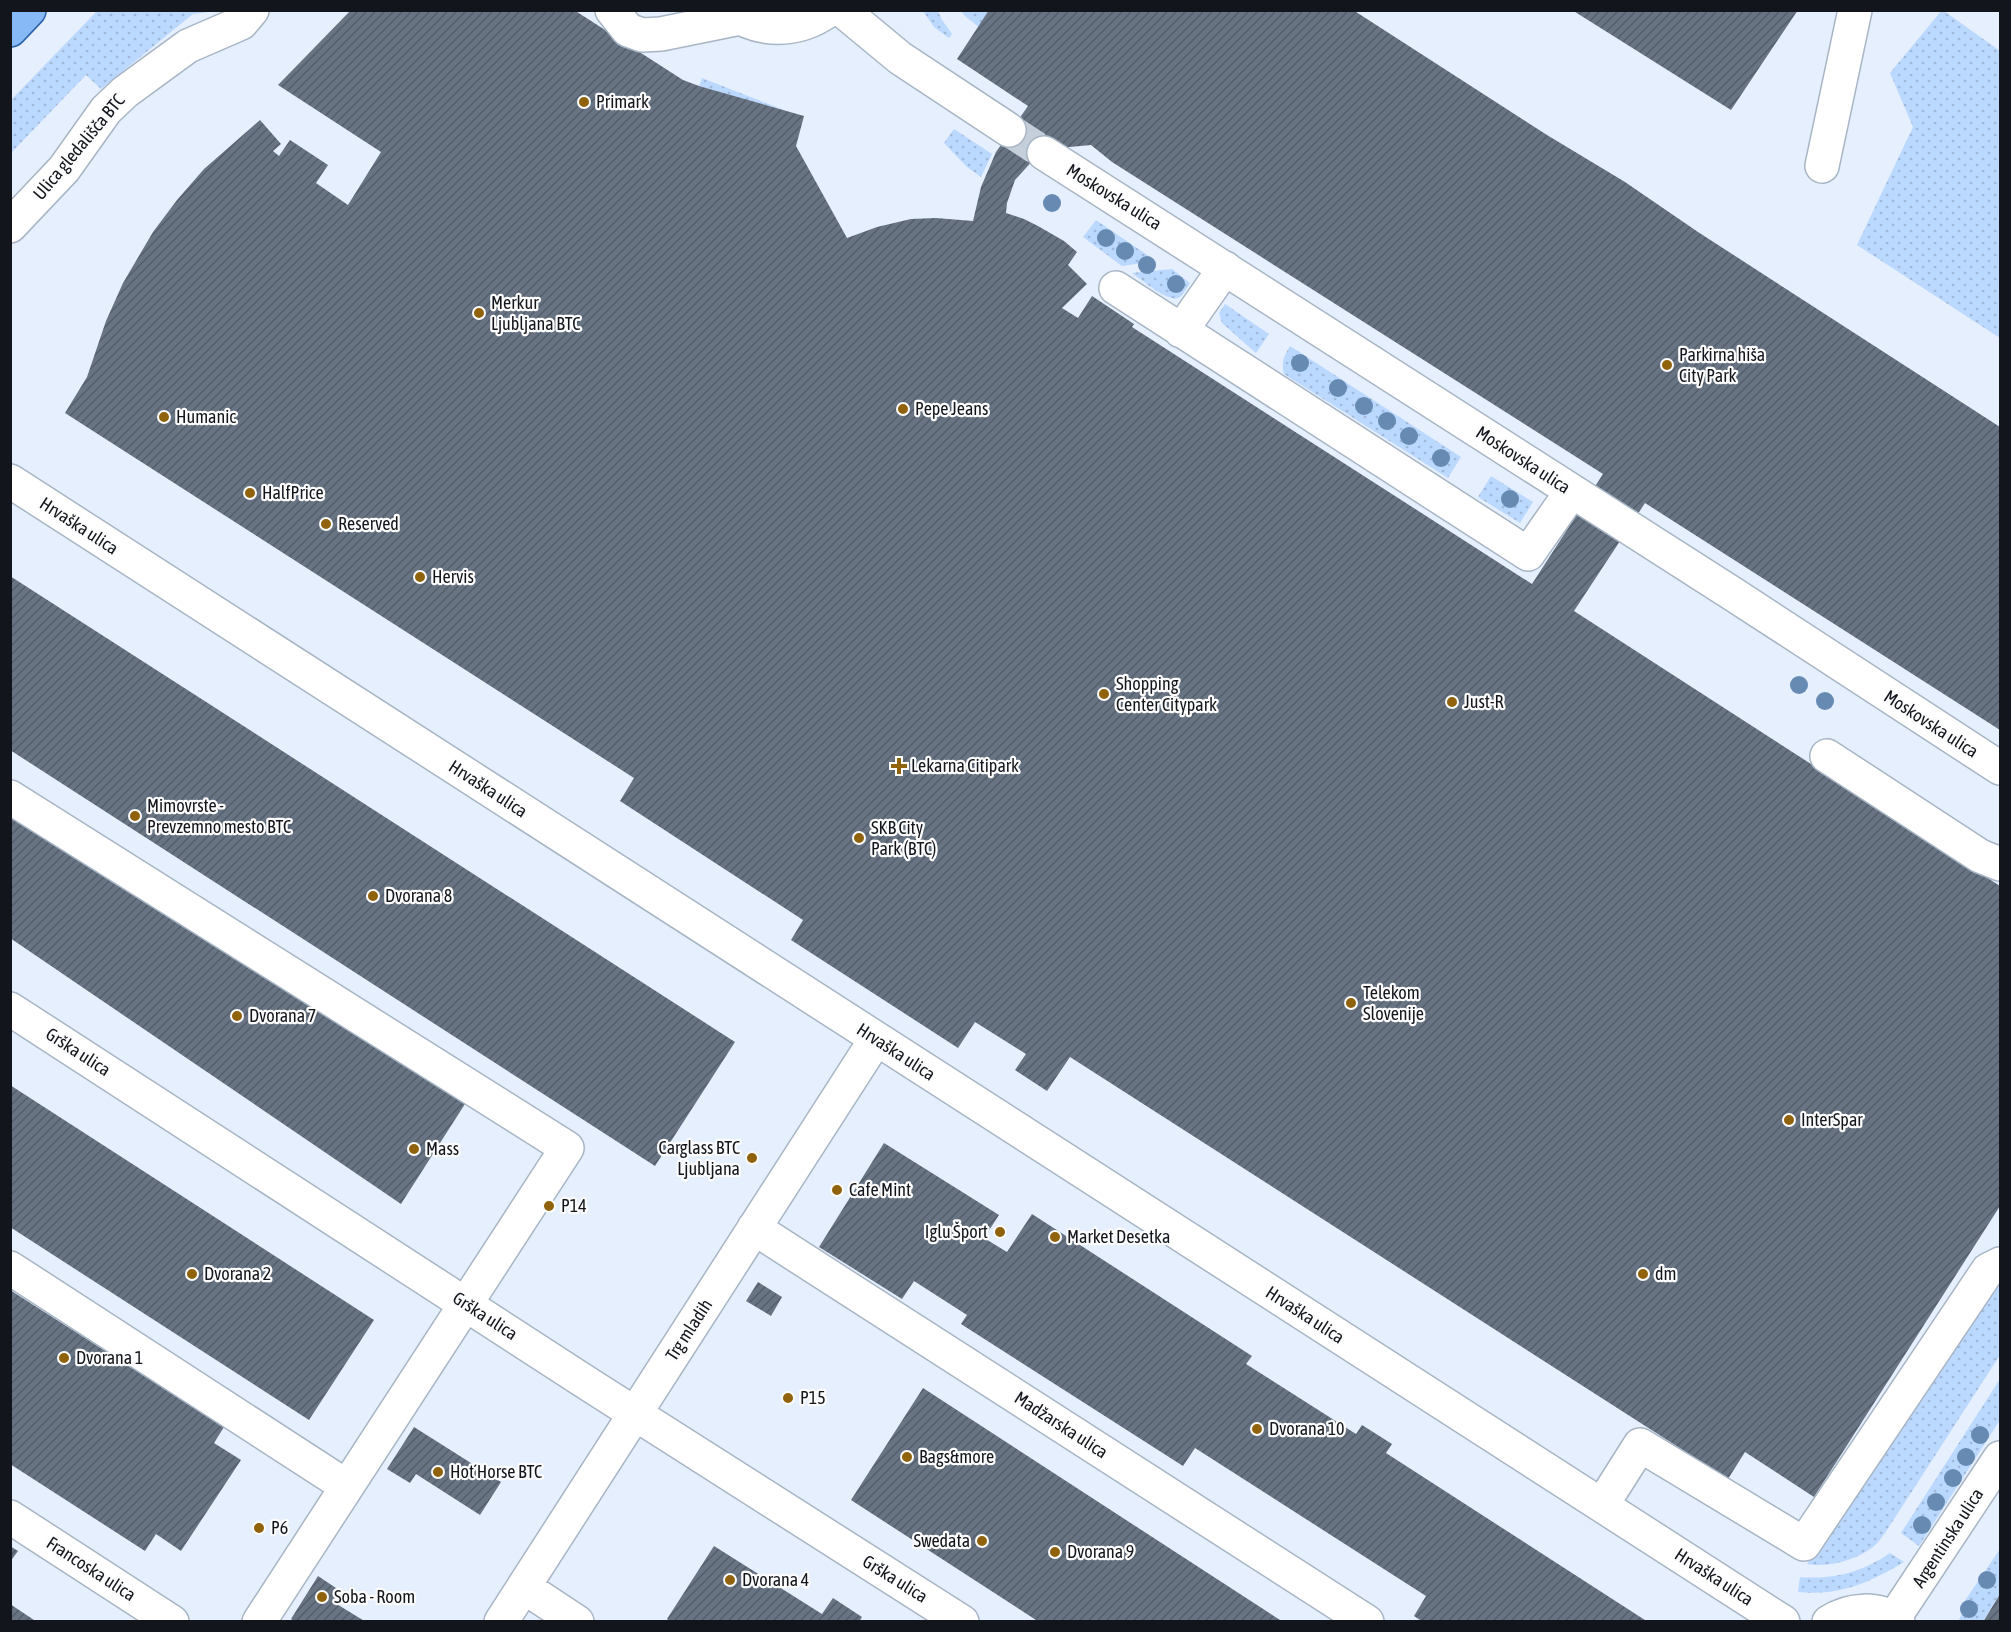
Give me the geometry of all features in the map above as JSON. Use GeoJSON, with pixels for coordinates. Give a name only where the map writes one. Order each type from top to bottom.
{"type":"FeatureCollection","features":[{"type":"Feature","properties":{"kind":"main road"},"geometry":{"type":"LineString","coordinates":[[10,30],[29,10]]}},
{"type":"Feature","properties":{"kind":"street","name":"Ulica gledališča BTC"},"geometry":{"type":"LineString","coordinates":[[10,226],[52,199],[64,169],[106,110],[150,72],[188,46],[241,23],[252,10]]}},
{"type":"Feature","properties":{"kind":"street"},"geometry":{"type":"LineString","coordinates":[[612,10],[628,30],[642,35],[661,34],[734,14],[750,24],[772,28],[795,27],[817,19],[829,10]]}},
{"type":"Feature","properties":{"kind":"street"},"geometry":{"type":"LineString","coordinates":[[842,10],[900,58],[1009,130]]}},
{"type":"Feature","properties":{"kind":"street"},"geometry":{"type":"LineString","coordinates":[[1822,166],[1855,10]]}},
{"type":"Feature","properties":{"kind":"street","name":"Moskovska ulica"},"geometry":{"type":"LineString","coordinates":[[1044,153],[2001,768]]}},
{"type":"Feature","properties":{"kind":"street"},"geometry":{"type":"LineString","coordinates":[[1182,330],[1225,268]]}},
{"type":"Feature","properties":{"kind":"street"},"geometry":{"type":"LineString","coordinates":[[1116,288],[1528,554],[1572,491]]}},
{"type":"Feature","properties":{"kind":"street","name":"Hrvaška ulica"},"geometry":{"type":"LineString","coordinates":[[10,482],[1783,1622]]}},
{"type":"Feature","properties":{"kind":"street"},"geometry":{"type":"LineString","coordinates":[[1827,756],[1980,856],[2001,864]]}},
{"type":"Feature","properties":{"kind":"street"},"geometry":{"type":"LineString","coordinates":[[10,797],[567,1148],[259,1622]]}},
{"type":"Feature","properties":{"kind":"street","name":"Grška ulica"},"geometry":{"type":"LineString","coordinates":[[10,1008],[962,1622]]}},
{"type":"Feature","properties":{"kind":"street","name":"Trg mladih"},"geometry":{"type":"LineString","coordinates":[[501,1622],[876,1039]]}},
{"type":"Feature","properties":{"kind":"street","name":"Madžarska ulica"},"geometry":{"type":"LineString","coordinates":[[754,1228],[1367,1622]]}},
{"type":"Feature","properties":{"kind":"street"},"geometry":{"type":"LineString","coordinates":[[1602,1504],[1640,1445],[1804,1544],[1988,1270],[2001,1264]]}},
{"type":"Feature","properties":{"kind":"street"},"geometry":{"type":"LineString","coordinates":[[10,1268],[346,1486]]}},
{"type":"Feature","properties":{"kind":"street","name":"Argentinska ulica"},"geometry":{"type":"LineString","coordinates":[[1896,1620],[2001,1458]]}},
{"type":"Feature","properties":{"kind":"street","name":"Francoska ulica"},"geometry":{"type":"LineString","coordinates":[[10,1517],[172,1622]]}},
{"type":"Feature","properties":{"kind":"street"},"geometry":{"type":"LineString","coordinates":[[524,1587],[577,1622]]}},
{"type":"Feature","properties":{"kind":"street"},"geometry":{"type":"LineString","coordinates":[[1829,1622],[1839,1615],[1857,1611],[1876,1612],[1896,1620]]}},
{"type":"Feature","properties":{"kind":"shaded area"},"geometry":{"type":"Polygon","coordinates":[[[98,10],[217,11],[193,14],[101,89],[86,75],[11,153],[11,100],[98,10]]]}},
{"type":"Feature","properties":{"kind":"shaded area"},"geometry":{"type":"Polygon","coordinates":[[[1942,10],[2000,51],[2000,338],[1857,245],[1913,127],[1890,73],[1942,10]]]}},
{"type":"Feature","properties":{"kind":"shaded area"},"geometry":{"type":"Polygon","coordinates":[[[923,11],[938,11],[952,34],[949,38],[934,27],[923,11]]]}},
{"type":"Feature","properties":{"kind":"shaded area"},"geometry":{"type":"Polygon","coordinates":[[[961,11],[989,11],[979,27],[961,11]]]}},
{"type":"Feature","properties":{"kind":"shaded area"},"geometry":{"type":"Polygon","coordinates":[[[702,78],[786,111],[699,86],[702,78]]]}},
{"type":"Feature","properties":{"kind":"shaded area"},"geometry":{"type":"Polygon","coordinates":[[[954,129],[992,154],[981,177],[967,167],[944,143],[954,129]]]}},
{"type":"Feature","properties":{"kind":"shaded area"},"geometry":{"type":"Polygon","coordinates":[[[1096,220],[1156,261],[1122,266],[1083,237],[1096,220]]]}},
{"type":"Feature","properties":{"kind":"shaded area"},"geometry":{"type":"Polygon","coordinates":[[[1172,269],[1190,283],[1178,298],[1167,297],[1132,273],[1172,269]]]}},
{"type":"Feature","properties":{"kind":"shaded area"},"geometry":{"type":"Polygon","coordinates":[[[1225,304],[1269,334],[1256,353],[1222,323],[1219,313],[1225,304]]]}},
{"type":"Feature","properties":{"kind":"shaded area"},"geometry":{"type":"Polygon","coordinates":[[[1290,346],[1461,457],[1448,478],[1284,374],[1284,359],[1290,346]]]}},
{"type":"Feature","properties":{"kind":"shaded area"},"geometry":{"type":"Polygon","coordinates":[[[1491,476],[1533,502],[1520,523],[1478,497],[1491,476]]]}},
{"type":"Feature","properties":{"kind":"shaded area"},"geometry":{"type":"Polygon","coordinates":[[[2000,1283],[2000,1355],[1885,1533],[1873,1547],[1850,1559],[1824,1565],[1807,1564],[1956,1335],[1978,1305],[2000,1283]]]}},
{"type":"Feature","properties":{"kind":"shaded area"},"geometry":{"type":"Polygon","coordinates":[[[2000,1379],[2000,1420],[1919,1546],[1901,1533],[2000,1379]]]}},
{"type":"Feature","properties":{"kind":"shaded area"},"geometry":{"type":"Polygon","coordinates":[[[2000,1549],[2000,1594],[1983,1621],[1958,1622],[1964,1602],[2000,1549]]]}},
{"type":"Feature","properties":{"kind":"shaded area"},"geometry":{"type":"Polygon","coordinates":[[[1890,1553],[1904,1562],[1866,1582],[1841,1590],[1798,1592],[1800,1577],[1836,1576],[1858,1570],[1890,1553]]]}},
{"type":"Feature","properties":{"kind":"building","name":"Shopping Center Citypark"},"geometry":{"type":"Polygon","coordinates":[[[351,10],[574,10],[683,80],[804,116],[796,146],[847,238],[877,227],[911,219],[936,218],[973,221],[981,187],[996,152],[1028,106],[957,59],[989,10],[1353,10],[1547,135],[1625,182],[1698,232],[2000,427],[2000,730],[1645,503],[1574,611],[2000,886],[2000,1206],[1814,1497],[1745,1452],[1728,1479],[1070,1057],[1047,1091],[1015,1070],[1026,1054],[975,1022],[958,1048],[791,940],[803,920],[620,801],[634,778],[65,413],[87,377],[106,321],[123,283],[153,232],[204,169],[260,120],[281,144],[273,151],[279,156],[290,140],[328,165],[316,183],[348,205],[381,152],[278,85],[351,10]],[[1091,145],[1059,148],[1034,159],[1015,180],[1007,203],[1006,213],[1038,226],[1064,241],[1077,252],[1068,265],[1087,284],[1062,308],[1078,318],[1092,296],[1134,324],[1132,327],[1532,584],[1603,474],[1112,162],[1091,145]]]}},
{"type":"Feature","properties":{"kind":"building"},"geometry":{"type":"Polygon","coordinates":[[[1572,10],[1798,10],[1731,110],[1572,10]]]}},
{"type":"Feature","properties":{"kind":"building","name":"Dvorana 8"},"geometry":{"type":"Polygon","coordinates":[[[10,576],[735,1042],[655,1166],[10,750],[10,576]]]}},
{"type":"Feature","properties":{"kind":"building","name":"Dvorana 7"},"geometry":{"type":"Polygon","coordinates":[[[10,802],[472,1093],[401,1204],[10,938],[10,802]]]}},
{"type":"Feature","properties":{"kind":"building","name":"Dvorana 2"},"geometry":{"type":"Polygon","coordinates":[[[10,1085],[374,1320],[309,1420],[10,1227],[10,1085]]]}},
{"type":"Feature","properties":{"kind":"building","name":"Dvorana 10"},"geometry":{"type":"Polygon","coordinates":[[[884,1143],[999,1215],[984,1238],[1007,1252],[1032,1214],[1252,1356],[1246,1364],[1356,1434],[1362,1425],[1392,1444],[1386,1453],[1648,1622],[1423,1622],[1414,1616],[1426,1596],[1195,1448],[1183,1466],[961,1324],[967,1315],[914,1281],[902,1299],[819,1247],[884,1143]]]}},
{"type":"Feature","properties":{"kind":"building"},"geometry":{"type":"Polygon","coordinates":[[[758,1282],[782,1297],[771,1316],[746,1301],[758,1282]]]}},
{"type":"Feature","properties":{"kind":"building","name":"Dvorana 1"},"geometry":{"type":"Polygon","coordinates":[[[10,1290],[224,1427],[214,1443],[241,1460],[181,1551],[156,1534],[145,1551],[10,1464],[10,1290]]]}},
{"type":"Feature","properties":{"kind":"building","name":"Dvorana 9"},"geometry":{"type":"Polygon","coordinates":[[[923,1388],[1283,1622],[1039,1622],[851,1500],[923,1388]]]}},
{"type":"Feature","properties":{"kind":"building","name":"Hot´Horse BTC"},"geometry":{"type":"Polygon","coordinates":[[[414,1427],[501,1482],[480,1515],[416,1474],[410,1483],[387,1469],[414,1427]]]}},
{"type":"Feature","properties":{"kind":"building"},"geometry":{"type":"Polygon","coordinates":[[[10,1546],[18,1551],[10,1562],[10,1546]]]}},
{"type":"Feature","properties":{"kind":"building","name":"Dvorana 4"},"geometry":{"type":"Polygon","coordinates":[[[714,1546],[822,1614],[833,1598],[862,1617],[859,1622],[671,1622],[667,1619],[714,1546]]]}},
{"type":"Feature","properties":{"kind":"building","name":"Soba - Room"},"geometry":{"type":"Polygon","coordinates":[[[318,1576],[342,1592],[335,1603],[366,1622],[295,1622],[291,1619],[318,1576]]]}},
{"type":"Feature","properties":{"kind":"building"},"geometry":{"type":"Polygon","coordinates":[[[2000,1594],[2000,1622],[1983,1622],[2000,1594]]]}},
{"type":"Feature","properties":{"kind":"building"},"geometry":{"type":"Polygon","coordinates":[[[10,1604],[37,1622],[10,1622],[10,1604]]]}},
{"type":"Feature","properties":{"kind":"tunnel"},"geometry":{"type":"LineString","coordinates":[[1009,130],[1044,153]]}},
{"type":"Feature","properties":{"kind":"place","name":"Primark"},"geometry":{"type":"Point","coordinates":[584,102]}},
{"type":"Feature","properties":{"kind":"place","name":"Merkur Ljubljana BTC"},"geometry":{"type":"Point","coordinates":[479,313]}},
{"type":"Feature","properties":{"kind":"place","name":"Parkirna hiša City Park"},"geometry":{"type":"Point","coordinates":[1667,365]}},
{"type":"Feature","properties":{"kind":"place","name":"Pepe Jeans"},"geometry":{"type":"Point","coordinates":[903,409]}},
{"type":"Feature","properties":{"kind":"place","name":"Humanic"},"geometry":{"type":"Point","coordinates":[164,417]}},
{"type":"Feature","properties":{"kind":"place","name":"HalfPrice"},"geometry":{"type":"Point","coordinates":[250,493]}},
{"type":"Feature","properties":{"kind":"place","name":"Reserved"},"geometry":{"type":"Point","coordinates":[326,524]}},
{"type":"Feature","properties":{"kind":"place","name":"Hervis"},"geometry":{"type":"Point","coordinates":[420,577]}},
{"type":"Feature","properties":{"kind":"place","name":"Shopping Center Citypark"},"geometry":{"type":"Point","coordinates":[1104,694]}},
{"type":"Feature","properties":{"kind":"place","name":"Just-R"},"geometry":{"type":"Point","coordinates":[1452,702]}},
{"type":"Feature","properties":{"kind":"place","name":"Lekarna Citipark"},"geometry":{"type":"Point","coordinates":[899,766]}},
{"type":"Feature","properties":{"kind":"place","name":"Mimovrste - Prevzemno mesto BTC"},"geometry":{"type":"Point","coordinates":[135,816]}},
{"type":"Feature","properties":{"kind":"place","name":"SKB City Park (BTC)"},"geometry":{"type":"Point","coordinates":[859,838]}},
{"type":"Feature","properties":{"kind":"place","name":"Dvorana 8"},"geometry":{"type":"Point","coordinates":[373,896]}},
{"type":"Feature","properties":{"kind":"place","name":"Telekom Slovenije"},"geometry":{"type":"Point","coordinates":[1351,1003]}},
{"type":"Feature","properties":{"kind":"place","name":"Dvorana 7"},"geometry":{"type":"Point","coordinates":[237,1016]}},
{"type":"Feature","properties":{"kind":"place","name":"InterSpar"},"geometry":{"type":"Point","coordinates":[1789,1120]}},
{"type":"Feature","properties":{"kind":"place","name":"Mass"},"geometry":{"type":"Point","coordinates":[414,1149]}},
{"type":"Feature","properties":{"kind":"place","name":"Carglass BTC Ljubljana"},"geometry":{"type":"Point","coordinates":[752,1158]}},
{"type":"Feature","properties":{"kind":"place","name":"Cafe Mint"},"geometry":{"type":"Point","coordinates":[837,1190]}},
{"type":"Feature","properties":{"kind":"place","name":"P14"},"geometry":{"type":"Point","coordinates":[549,1206]}},
{"type":"Feature","properties":{"kind":"place","name":"Iglu Šport"},"geometry":{"type":"Point","coordinates":[1000,1232]}},
{"type":"Feature","properties":{"kind":"place","name":"Market Desetka"},"geometry":{"type":"Point","coordinates":[1055,1237]}},
{"type":"Feature","properties":{"kind":"place","name":"Dvorana 2"},"geometry":{"type":"Point","coordinates":[192,1274]}},
{"type":"Feature","properties":{"kind":"place","name":"dm"},"geometry":{"type":"Point","coordinates":[1643,1274]}},
{"type":"Feature","properties":{"kind":"place","name":"Dvorana 1"},"geometry":{"type":"Point","coordinates":[64,1358]}},
{"type":"Feature","properties":{"kind":"place","name":"P15"},"geometry":{"type":"Point","coordinates":[788,1398]}},
{"type":"Feature","properties":{"kind":"place","name":"Dvorana 10"},"geometry":{"type":"Point","coordinates":[1257,1429]}},
{"type":"Feature","properties":{"kind":"place","name":"Bags&more"},"geometry":{"type":"Point","coordinates":[907,1457]}},
{"type":"Feature","properties":{"kind":"place","name":"Hot´Horse BTC"},"geometry":{"type":"Point","coordinates":[438,1472]}},
{"type":"Feature","properties":{"kind":"place","name":"P6"},"geometry":{"type":"Point","coordinates":[259,1528]}},
{"type":"Feature","properties":{"kind":"place","name":"Swedata"},"geometry":{"type":"Point","coordinates":[982,1541]}},
{"type":"Feature","properties":{"kind":"place","name":"Dvorana 9"},"geometry":{"type":"Point","coordinates":[1055,1552]}},
{"type":"Feature","properties":{"kind":"place","name":"Dvorana 4"},"geometry":{"type":"Point","coordinates":[730,1580]}},
{"type":"Feature","properties":{"kind":"place","name":"Soba - Room"},"geometry":{"type":"Point","coordinates":[322,1597]}}]}
